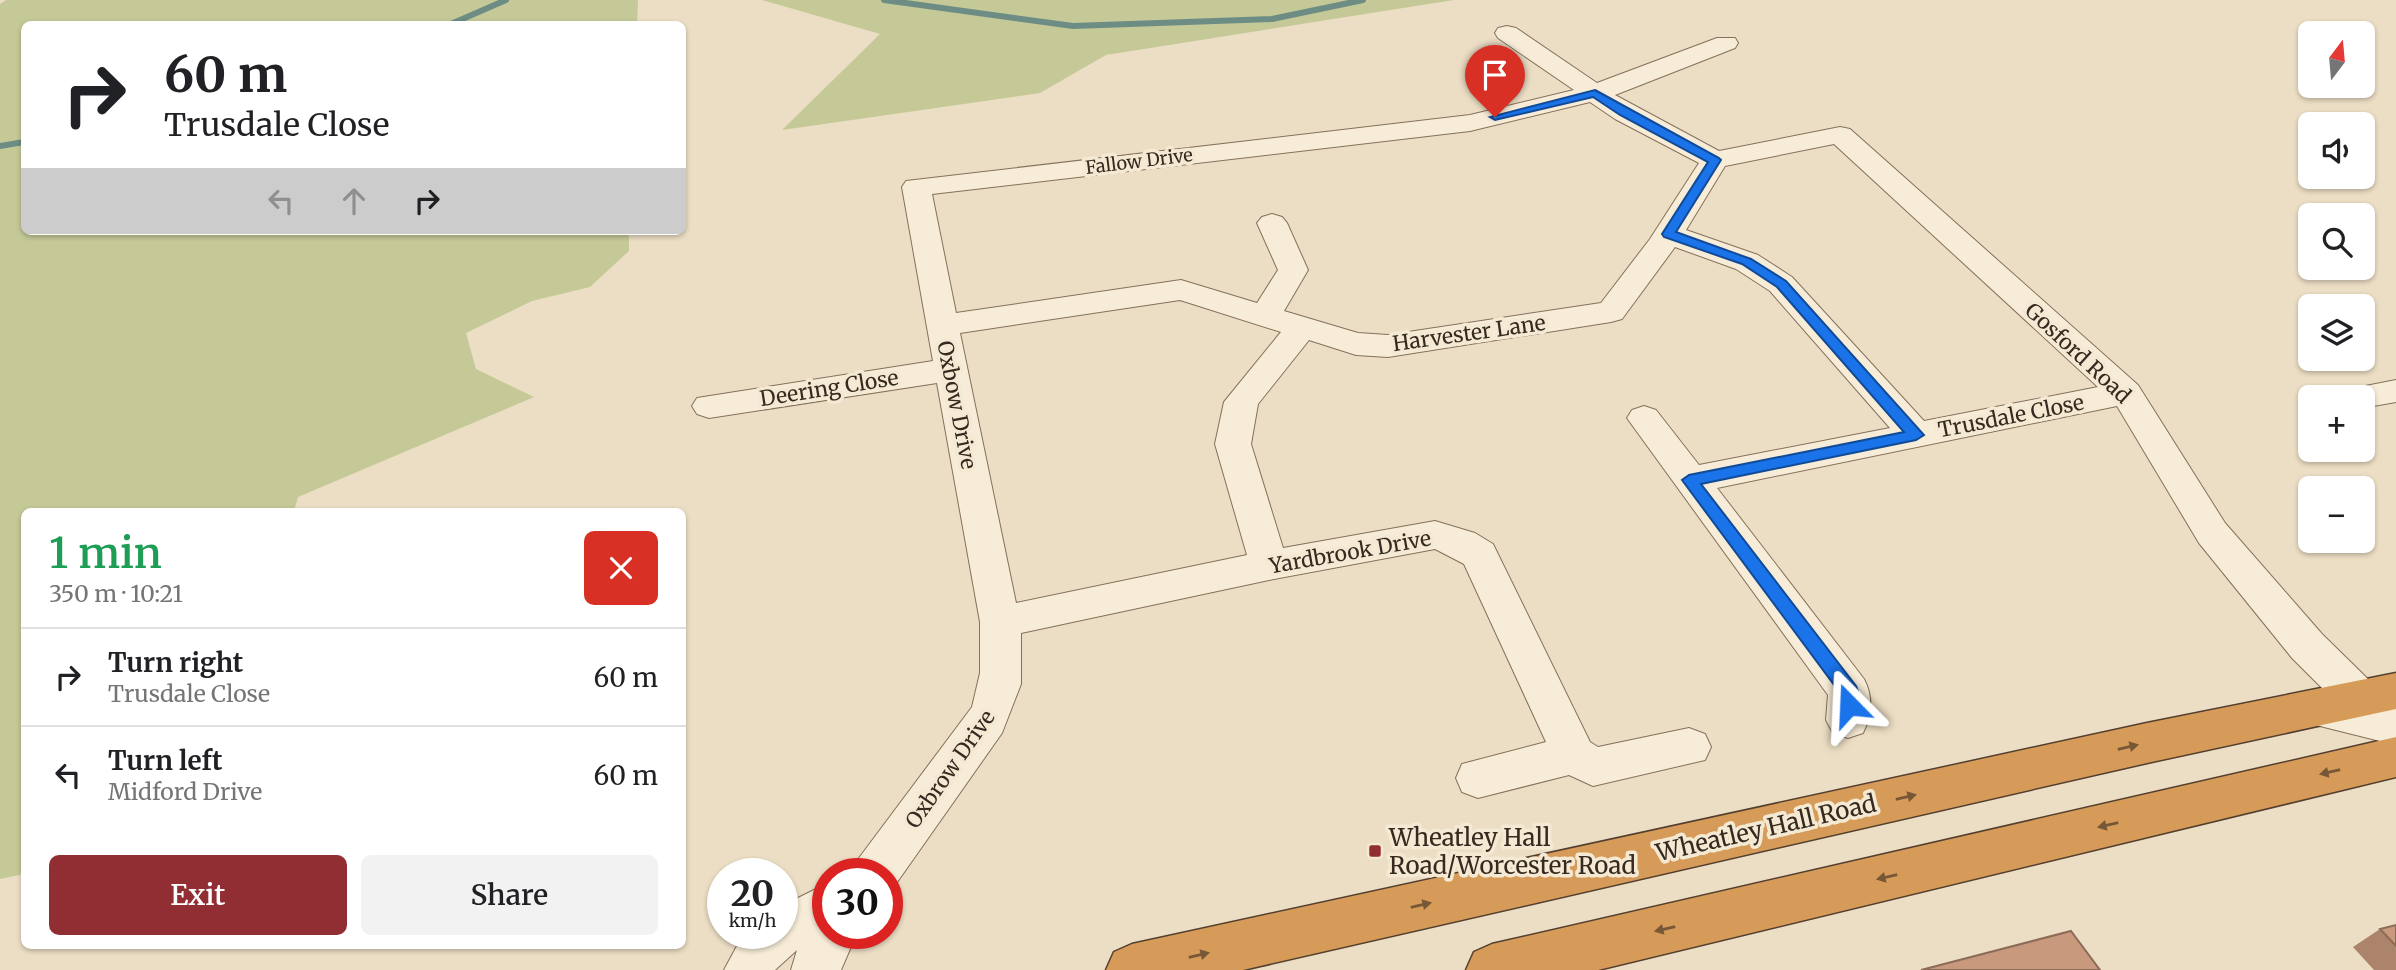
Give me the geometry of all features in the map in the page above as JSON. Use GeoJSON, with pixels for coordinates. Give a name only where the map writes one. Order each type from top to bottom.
{"type":"FeatureCollection","features":[{"type":"Feature","properties":{"kind":"highway","name":"Wheatley Hall Road"},"geometry":{"type":"LineString","coordinates":[[1132,970],[2312,708],[2384,697]]}},
{"type":"Feature","properties":{"kind":"highway"},"geometry":{"type":"LineString","coordinates":[[1492,970],[2396,757]]}},
{"type":"Feature","properties":{"kind":"street"},"geometry":{"type":"LineString","coordinates":[[1507,33],[1624,113],[1715,160]]}},
{"type":"Feature","properties":{"kind":"street","name":"Fallow Drive"},"geometry":{"type":"LineString","coordinates":[[916,187],[1470,123],[1595,93],[1726,43]]}},
{"type":"Feature","properties":{"kind":"street","name":"Gosford Road"},"geometry":{"type":"LineString","coordinates":[[1715,160],[1722,156],[1840,135],[2126,393],[2159,442],[2185,493],[2212,533],[2307,646],[2384,697]]}},
{"type":"Feature","properties":{"kind":"street","name":"Harvester Lane"},"geometry":{"type":"LineString","coordinates":[[942,324],[1181,290],[1356,344],[1388,346],[1611,312],[1668,234],[1715,160]]}},
{"type":"Feature","properties":{"kind":"street","name":"Oxbow Drive"},"geometry":{"type":"LineString","coordinates":[[916,187],[1000,622]]}},
{"type":"Feature","properties":{"kind":"street"},"geometry":{"type":"LineString","coordinates":[[1265,315],[1293,270],[1272,223]]}},
{"type":"Feature","properties":{"kind":"street"},"geometry":{"type":"LineString","coordinates":[[1668,234],[1746,262],[1781,284],[1916,435]]}},
{"type":"Feature","properties":{"kind":"street"},"geometry":{"type":"LineString","coordinates":[[1269,565],[1233,444],[1241,402],[1302,327]]}},
{"type":"Feature","properties":{"kind":"street","name":"Deering Close"},"geometry":{"type":"LineString","coordinates":[[709,406],[950,370]]}},
{"type":"Feature","properties":{"kind":"street"},"geometry":{"type":"LineString","coordinates":[[2375,395],[2396,391]]}},
{"type":"Feature","properties":{"kind":"street","name":"Trusdale Close"},"geometry":{"type":"LineString","coordinates":[[1689,480],[2126,393]]}},
{"type":"Feature","properties":{"kind":"street"},"geometry":{"type":"LineString","coordinates":[[1644,418],[1849,691],[1848,720]]}},
{"type":"Feature","properties":{"kind":"street","name":"Yardbrook Drive"},"geometry":{"type":"LineString","coordinates":[[1000,622],[1269,565],[1436,535],[1461,543],[1479,554],[1574,755]]}},
{"type":"Feature","properties":{"kind":"street","name":"Oxbrow Drive"},"geometry":{"type":"LineString","coordinates":[[886,858],[987,720],[997,702],[1003,679],[1000,622]]}},
{"type":"Feature","properties":{"kind":"street"},"geometry":{"type":"LineString","coordinates":[[2312,708],[2396,727]]}},
{"type":"Feature","properties":{"kind":"street"},"geometry":{"type":"LineString","coordinates":[[1478,778],[1574,755],[1593,767],[1689,747]]}},
{"type":"Feature","properties":{"kind":"street"},"geometry":{"type":"LineString","coordinates":[[749,970],[762,949]]}},
{"type":"Feature","properties":{"kind":"street"},"geometry":{"type":"LineString","coordinates":[[816,970],[826,949]]}},
{"type":"Feature","properties":{"kind":"green space"},"geometry":{"type":"Polygon","coordinates":[[[6,0],[638,0],[637,21],[21,21],[21,235],[629,235],[629,251],[590,287],[532,301],[466,333],[476,369],[534,397],[298,497],[295,508],[21,508],[21,875],[0,879],[0,4],[6,0]]]}},
{"type":"Feature","properties":{"kind":"green space"},"geometry":{"type":"Polygon","coordinates":[[[762,0],[1454,0],[1106,55],[1040,93],[782,130],[880,34],[762,0]]]}},
{"type":"Feature","properties":{"kind":"building"},"geometry":{"type":"Polygon","coordinates":[[[2396,925],[2396,946],[2380,929],[2396,925]]]}},
{"type":"Feature","properties":{"kind":"building"},"geometry":{"type":"Polygon","coordinates":[[[2071,931],[2100,970],[1921,970],[2071,931]]]}},
{"type":"Feature","properties":{"kind":"waterway"},"geometry":{"type":"LineString","coordinates":[[458,21],[506,0]]}},
{"type":"Feature","properties":{"kind":"waterway"},"geometry":{"type":"LineString","coordinates":[[884,0],[1073,26],[1272,19],[1363,0]]}},
{"type":"Feature","properties":{"kind":"waterway"},"geometry":{"type":"LineString","coordinates":[[0,146],[21,142]]}},
{"type":"Feature","properties":{"kind":"place","name":"Wheatley Hall Road/Worcester Road"},"geometry":{"type":"Point","coordinates":[1375,851]}},
{"type":"Feature","properties":{"kind":"route"},"geometry":{"type":"LineString","coordinates":[[1495,117],[1595,93],[1624,113],[1715,160],[1668,234],[1746,262],[1781,284],[1916,435],[1689,480],[1849,691],[1849,705]]}}]}
